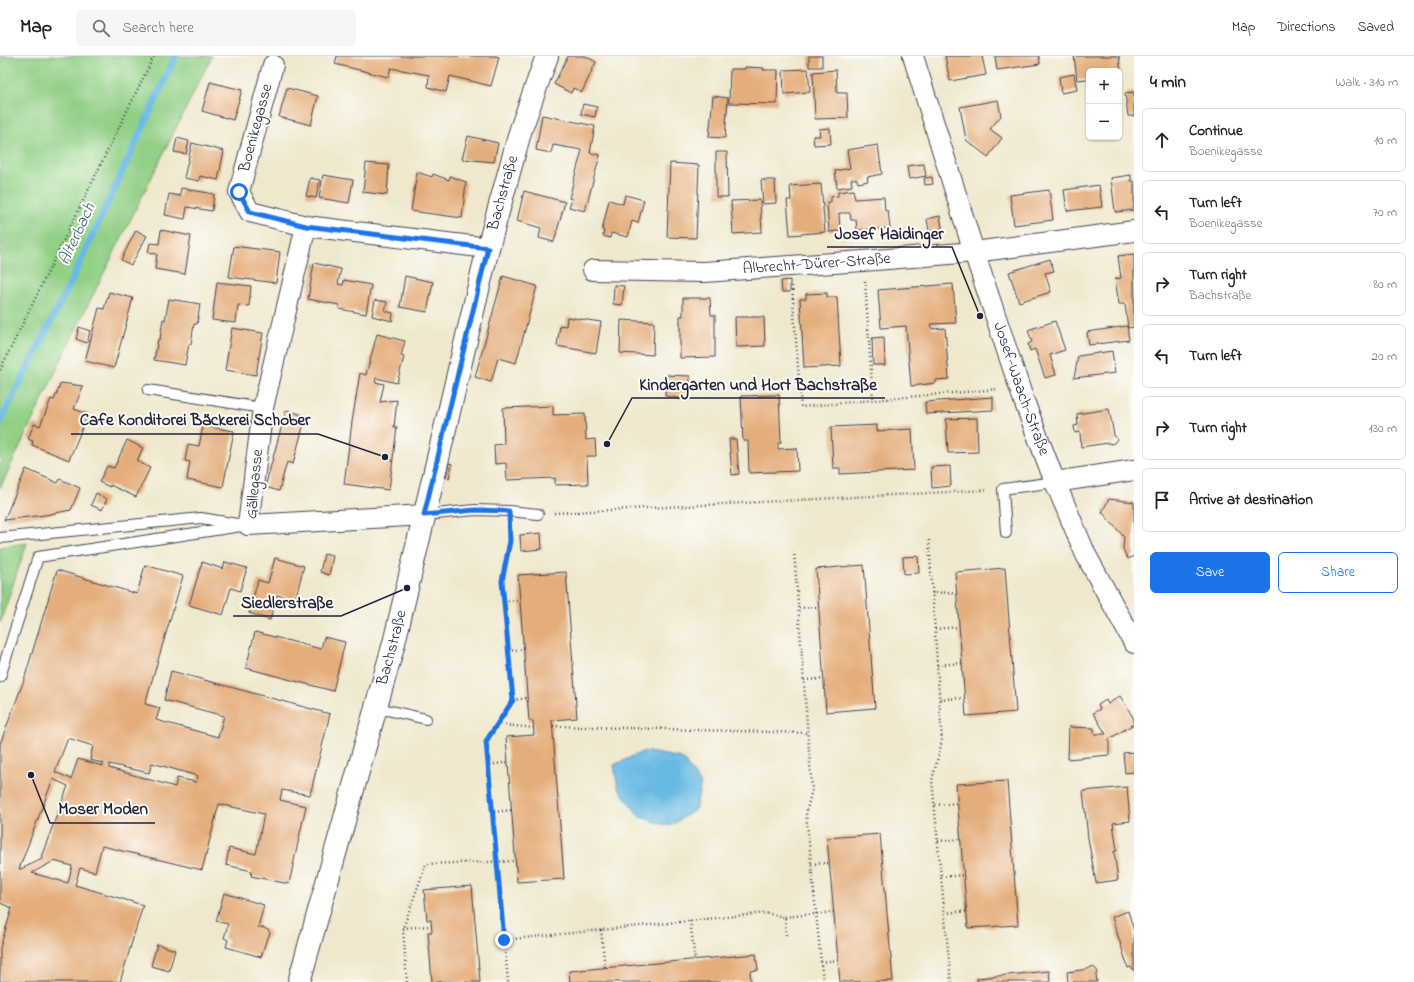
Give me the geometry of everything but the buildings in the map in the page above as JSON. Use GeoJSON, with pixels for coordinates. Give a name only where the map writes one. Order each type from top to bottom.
{"type":"FeatureCollection","features":[{"type":"Feature","properties":{"kind":"street","name":"Bachstraße"},"geometry":{"type":"LineString","coordinates":[[299,982],[394,643],[488,248],[521,129],[547,56]]}},
{"type":"Feature","properties":{"kind":"street","name":"Josef-Waach-Straße"},"geometry":{"type":"LineString","coordinates":[[913,56],[974,252],[1020,387],[1055,482],[1086,555],[1134,643]]}},
{"type":"Feature","properties":{"kind":"street","name":"Boenikegasse"},"geometry":{"type":"LineString","coordinates":[[273,65],[239,192],[250,212],[306,226],[488,248]]}},
{"type":"Feature","properties":{"kind":"street","name":"Gällegasse"},"geometry":{"type":"LineString","coordinates":[[306,226],[262,408],[248,525],[424,515]]}},
{"type":"Feature","properties":{"kind":"street","name":"Albrecht-Dürer-Straße"},"geometry":{"type":"LineString","coordinates":[[593,270],[704,272],[863,261],[974,252],[1134,231]]}},
{"type":"Feature","properties":{"kind":"street"},"geometry":{"type":"LineString","coordinates":[[1055,482],[1134,470]]}},
{"type":"Feature","properties":{"kind":"lane"},"geometry":{"type":"LineString","coordinates":[[148,390],[262,408]]}},
{"type":"Feature","properties":{"kind":"lane"},"geometry":{"type":"LineString","coordinates":[[1006,533],[1003,489],[1055,482]]}},
{"type":"Feature","properties":{"kind":"lane"},"geometry":{"type":"LineString","coordinates":[[424,515],[475,510],[538,514]]}},
{"type":"Feature","properties":{"kind":"lane"},"geometry":{"type":"LineString","coordinates":[[0,538],[201,518],[248,525]]}},
{"type":"Feature","properties":{"kind":"lane"},"geometry":{"type":"LineString","coordinates":[[0,677],[38,557],[248,525]]}},
{"type":"Feature","properties":{"kind":"lane"},"geometry":{"type":"LineString","coordinates":[[375,712],[387,710],[426,719]]}},
{"type":"Feature","properties":{"kind":"path"},"geometry":{"type":"LineString","coordinates":[[0,370],[154,56]]}},
{"type":"Feature","properties":{"kind":"path"},"geometry":{"type":"LineString","coordinates":[[863,261],[873,400]]}},
{"type":"Feature","properties":{"kind":"path"},"geometry":{"type":"LineString","coordinates":[[790,266],[801,407],[1020,387]]}},
{"type":"Feature","properties":{"kind":"path"},"geometry":{"type":"LineString","coordinates":[[538,514],[1003,489]]}},
{"type":"Feature","properties":{"kind":"path"},"geometry":{"type":"LineString","coordinates":[[508,982],[490,764],[486,741],[513,700],[502,581],[510,541],[509,511]]}},
{"type":"Feature","properties":{"kind":"path"},"geometry":{"type":"LineString","coordinates":[[929,540],[942,741],[932,780],[951,982]]}},
{"type":"Feature","properties":{"kind":"path"},"geometry":{"type":"LineString","coordinates":[[794,552],[812,790],[806,813],[823,982]]}},
{"type":"Feature","properties":{"kind":"path"},"geometry":{"type":"LineString","coordinates":[[932,593],[957,592]]}},
{"type":"Feature","properties":{"kind":"path"},"geometry":{"type":"LineString","coordinates":[[504,601],[520,600]]}},
{"type":"Feature","properties":{"kind":"path"},"geometry":{"type":"LineString","coordinates":[[799,608],[818,607]]}},
{"type":"Feature","properties":{"kind":"path"},"geometry":{"type":"LineString","coordinates":[[934,628],[959,627]]}},
{"type":"Feature","properties":{"kind":"path"},"geometry":{"type":"LineString","coordinates":[[508,651],[524,649]]}},
{"type":"Feature","properties":{"kind":"path"},"geometry":{"type":"LineString","coordinates":[[936,665],[962,663]]}},
{"type":"Feature","properties":{"kind":"path"},"geometry":{"type":"LineString","coordinates":[[804,680],[824,679]]}},
{"type":"Feature","properties":{"kind":"path"},"geometry":{"type":"LineString","coordinates":[[513,700],[528,698]]}},
{"type":"Feature","properties":{"kind":"path"},"geometry":{"type":"LineString","coordinates":[[940,699],[965,698]]}},
{"type":"Feature","properties":{"kind":"path"},"geometry":{"type":"LineString","coordinates":[[497,724],[534,728]]}},
{"type":"Feature","properties":{"kind":"path"},"geometry":{"type":"LineString","coordinates":[[553,726],[808,734]]}},
{"type":"Feature","properties":{"kind":"path"},"geometry":{"type":"LineString","coordinates":[[490,764],[508,762]]}},
{"type":"Feature","properties":{"kind":"path"},"geometry":{"type":"LineString","coordinates":[[935,805],[958,803]]}},
{"type":"Feature","properties":{"kind":"path"},"geometry":{"type":"LineString","coordinates":[[494,812],[512,810]]}},
{"type":"Feature","properties":{"kind":"path"},"geometry":{"type":"LineString","coordinates":[[938,841],[961,839]]}},
{"type":"Feature","properties":{"kind":"path"},"geometry":{"type":"LineString","coordinates":[[407,982],[403,928],[426,864],[516,861]]}},
{"type":"Feature","properties":{"kind":"path"},"geometry":{"type":"LineString","coordinates":[[811,864],[830,863]]}},
{"type":"Feature","properties":{"kind":"path"},"geometry":{"type":"LineString","coordinates":[[941,877],[964,875]]}},
{"type":"Feature","properties":{"kind":"path"},"geometry":{"type":"LineString","coordinates":[[945,913],[967,911]]}},
{"type":"Feature","properties":{"kind":"path"},"geometry":{"type":"LineString","coordinates":[[504,940],[765,913],[785,917],[834,912]]}},
{"type":"Feature","properties":{"kind":"path"},"geometry":{"type":"LineString","coordinates":[[785,917],[786,935]]}},
{"type":"Feature","properties":{"kind":"path"},"geometry":{"type":"LineString","coordinates":[[690,921],[695,960]]}},
{"type":"Feature","properties":{"kind":"path"},"geometry":{"type":"LineString","coordinates":[[403,928],[431,926]]}},
{"type":"Feature","properties":{"kind":"path"},"geometry":{"type":"LineString","coordinates":[[601,930],[605,968]]}},
{"type":"Feature","properties":{"kind":"path"},"geometry":{"type":"LineString","coordinates":[[821,962],[838,960]]}},
{"type":"Feature","properties":{"kind":"green space"},"geometry":{"type":"Polygon","coordinates":[[[0,56],[212,56],[75,331],[0,488],[0,56]]]}},
{"type":"Feature","properties":{"kind":"green space"},"geometry":{"type":"Polygon","coordinates":[[[27,543],[0,623],[0,547],[27,543]]]}},
{"type":"Feature","properties":{"kind":"water"},"geometry":{"type":"Polygon","coordinates":[[[644,751],[682,758],[701,784],[695,810],[670,826],[640,817],[618,788],[614,765],[644,751]]]}},
{"type":"Feature","properties":{"kind":"waterway","name":"Alterbach"},"geometry":{"type":"LineString","coordinates":[[0,422],[69,286],[176,56]]}},
{"type":"Feature","properties":{"kind":"place","name":"Josef Haidinger"},"geometry":{"type":"Point","coordinates":[980,316]}},
{"type":"Feature","properties":{"kind":"place","name":"Kindergarten und Hort Bachstraße"},"geometry":{"type":"Point","coordinates":[607,444]}},
{"type":"Feature","properties":{"kind":"place","name":"Cafe Konditorei Bäckerei Schober"},"geometry":{"type":"Point","coordinates":[385,457]}},
{"type":"Feature","properties":{"kind":"place","name":"Siedlerstraße"},"geometry":{"type":"Point","coordinates":[407,588]}},
{"type":"Feature","properties":{"kind":"place","name":"Moser Moden"},"geometry":{"type":"Point","coordinates":[31,775]}},
{"type":"Feature","properties":{"kind":"route"},"geometry":{"type":"LineString","coordinates":[[239,192],[250,212],[306,226],[488,248],[424,515],[475,510],[509,511],[510,541],[502,581],[513,700],[486,741],[490,764],[504,940]]}}]}
